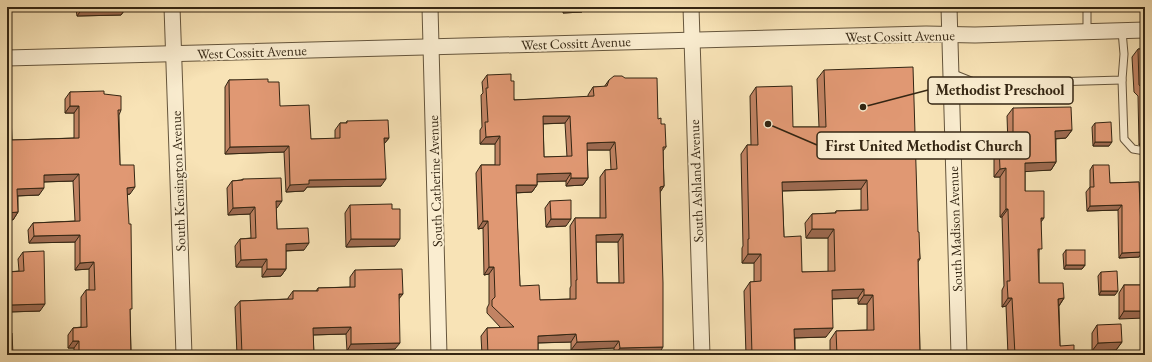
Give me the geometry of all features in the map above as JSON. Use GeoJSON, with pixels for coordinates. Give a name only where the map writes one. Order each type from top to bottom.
{"type":"FeatureCollection","features":[{"type":"Feature","properties":{"kind":"street","name":"South Kensington Avenue"},"geometry":{"type":"LineString","coordinates":[[172,7],[184,355]]}},
{"type":"Feature","properties":{"kind":"street","name":"South Catherine Avenue"},"geometry":{"type":"LineString","coordinates":[[430,7],[440,355]]}},
{"type":"Feature","properties":{"kind":"street","name":"South Ashland Avenue"},"geometry":{"type":"LineString","coordinates":[[691,7],[702,355]]}},
{"type":"Feature","properties":{"kind":"street","name":"South Madison Avenue"},"geometry":{"type":"LineString","coordinates":[[949,7],[959,355]]}},
{"type":"Feature","properties":{"kind":"street","name":"West Cossitt Avenue"},"geometry":{"type":"LineString","coordinates":[[7,58],[1145,30]]}},
{"type":"Feature","properties":{"kind":"lane"},"geometry":{"type":"LineString","coordinates":[[1087,7],[1087,32]]}},
{"type":"Feature","properties":{"kind":"lane"},"geometry":{"type":"LineString","coordinates":[[1122,31],[1124,54],[1122,80],[1124,139],[1133,149],[1145,151]]}},
{"type":"Feature","properties":{"kind":"lane"},"geometry":{"type":"LineString","coordinates":[[951,73],[976,83],[985,84],[1122,80]]}},
{"type":"Feature","properties":{"kind":"building"},"geometry":{"type":"Polygon","coordinates":[[[82,7],[126,7],[126,8],[82,9],[82,7]]]}},
{"type":"Feature","properties":{"kind":"building"},"geometry":{"type":"Polygon","coordinates":[[[1138,49],[1145,49],[1145,137],[1143,88],[1139,85],[1138,49]]]}},
{"type":"Feature","properties":{"kind":"building"},"geometry":{"type":"Polygon","coordinates":[[[913,67],[920,259],[918,259],[920,355],[837,355],[836,331],[874,330],[873,295],[864,295],[864,289],[832,290],[833,328],[794,329],[795,355],[752,355],[750,282],[761,281],[761,254],[748,254],[747,145],[758,145],[756,87],[792,86],[793,127],[826,127],[824,70],[913,67]],[[867,180],[782,182],[784,237],[801,236],[802,272],[835,271],[834,229],[812,229],[812,214],[836,213],[836,211],[868,210],[867,180]]]}},
{"type":"Feature","properties":{"kind":"building"},"geometry":{"type":"Polygon","coordinates":[[[511,74],[511,81],[514,81],[514,100],[594,96],[593,87],[607,86],[609,80],[614,76],[622,76],[625,78],[657,78],[658,119],[661,118],[661,124],[665,124],[666,147],[663,147],[664,186],[660,187],[663,347],[620,348],[619,341],[577,342],[576,334],[538,336],[538,355],[488,355],[487,328],[514,327],[492,306],[492,300],[495,297],[494,267],[489,267],[488,221],[483,221],[481,165],[500,165],[500,136],[486,137],[485,122],[488,122],[486,88],[488,88],[487,75],[511,74]],[[543,116],[544,157],[572,156],[570,116],[543,116]],[[615,142],[587,143],[588,178],[571,178],[571,173],[537,174],[537,185],[516,185],[520,286],[539,285],[540,300],[576,299],[577,280],[575,218],[606,218],[605,170],[617,169],[615,142]],[[623,234],[596,235],[597,283],[624,283],[623,234]]]}},
{"type":"Feature","properties":{"kind":"building"},"geometry":{"type":"Polygon","coordinates":[[[268,79],[268,82],[279,82],[280,106],[309,105],[311,139],[340,138],[340,123],[347,123],[347,121],[388,120],[389,138],[384,138],[386,179],[309,180],[309,184],[290,185],[289,146],[230,147],[229,80],[268,79]]]}},
{"type":"Feature","properties":{"kind":"building"},"geometry":{"type":"Polygon","coordinates":[[[104,91],[104,94],[121,96],[121,110],[118,110],[120,165],[134,165],[135,187],[127,188],[129,224],[131,224],[131,355],[79,355],[79,341],[73,341],[73,328],[87,327],[86,290],[95,290],[94,262],[80,263],[80,235],[34,236],[33,223],[80,221],[79,174],[44,175],[44,188],[17,189],[18,212],[7,213],[7,116],[11,116],[12,140],[79,138],[79,106],[70,106],[70,92],[104,91]]]}},
{"type":"Feature","properties":{"kind":"building"},"geometry":{"type":"Polygon","coordinates":[[[1071,107],[1072,130],[1055,131],[1056,162],[1025,163],[1025,191],[1044,191],[1044,218],[1041,218],[1042,249],[1038,249],[1039,283],[1063,283],[1064,298],[1058,299],[1060,346],[1074,345],[1074,355],[1015,355],[1012,298],[1008,298],[1007,281],[1010,281],[1008,209],[1006,209],[1006,168],[1000,169],[999,146],[1013,144],[1013,108],[1071,107]]]}},
{"type":"Feature","properties":{"kind":"building"},"geometry":{"type":"Polygon","coordinates":[[[1111,122],[1112,142],[1095,142],[1095,123],[1111,122]]]}},
{"type":"Feature","properties":{"kind":"building"},"geometry":{"type":"Polygon","coordinates":[[[1093,165],[1109,165],[1110,183],[1139,182],[1142,252],[1122,253],[1122,205],[1090,206],[1090,187],[1094,187],[1093,165]]]}},
{"type":"Feature","properties":{"kind":"building"},"geometry":{"type":"Polygon","coordinates":[[[281,178],[282,201],[276,201],[277,229],[308,228],[309,243],[286,244],[286,269],[267,269],[267,259],[241,260],[240,239],[256,238],[255,207],[233,208],[232,181],[243,179],[281,178]]]}},
{"type":"Feature","properties":{"kind":"building"},"geometry":{"type":"Polygon","coordinates":[[[571,200],[571,219],[551,219],[550,201],[571,200]]]}},
{"type":"Feature","properties":{"kind":"building"},"geometry":{"type":"Polygon","coordinates":[[[392,204],[392,209],[400,209],[400,239],[351,239],[350,205],[392,204]]]}},
{"type":"Feature","properties":{"kind":"building"},"geometry":{"type":"Polygon","coordinates":[[[1066,250],[1085,250],[1085,265],[1066,265],[1066,250]]]}},
{"type":"Feature","properties":{"kind":"building"},"geometry":{"type":"Polygon","coordinates":[[[44,251],[45,304],[10,305],[13,355],[7,355],[7,272],[24,271],[23,252],[44,251]]]}},
{"type":"Feature","properties":{"kind":"building"},"geometry":{"type":"Polygon","coordinates":[[[402,269],[403,294],[399,294],[400,343],[351,344],[351,327],[313,328],[314,355],[242,355],[240,301],[293,299],[293,291],[318,291],[318,288],[355,287],[355,270],[402,269]]]}},
{"type":"Feature","properties":{"kind":"building"},"geometry":{"type":"Polygon","coordinates":[[[1117,271],[1118,291],[1101,291],[1101,272],[1117,271]]]}},
{"type":"Feature","properties":{"kind":"building"},"geometry":{"type":"Polygon","coordinates":[[[1124,285],[1145,285],[1145,311],[1124,311],[1124,285]]]}},
{"type":"Feature","properties":{"kind":"building"},"geometry":{"type":"Polygon","coordinates":[[[1121,324],[1122,342],[1098,343],[1097,325],[1121,324]]]}},
{"type":"Feature","properties":{"kind":"place","name":"Methodist Preschool"},"geometry":{"type":"Point","coordinates":[863,107]}},
{"type":"Feature","properties":{"kind":"place","name":"First United Methodist Church"},"geometry":{"type":"Point","coordinates":[768,124]}}]}
